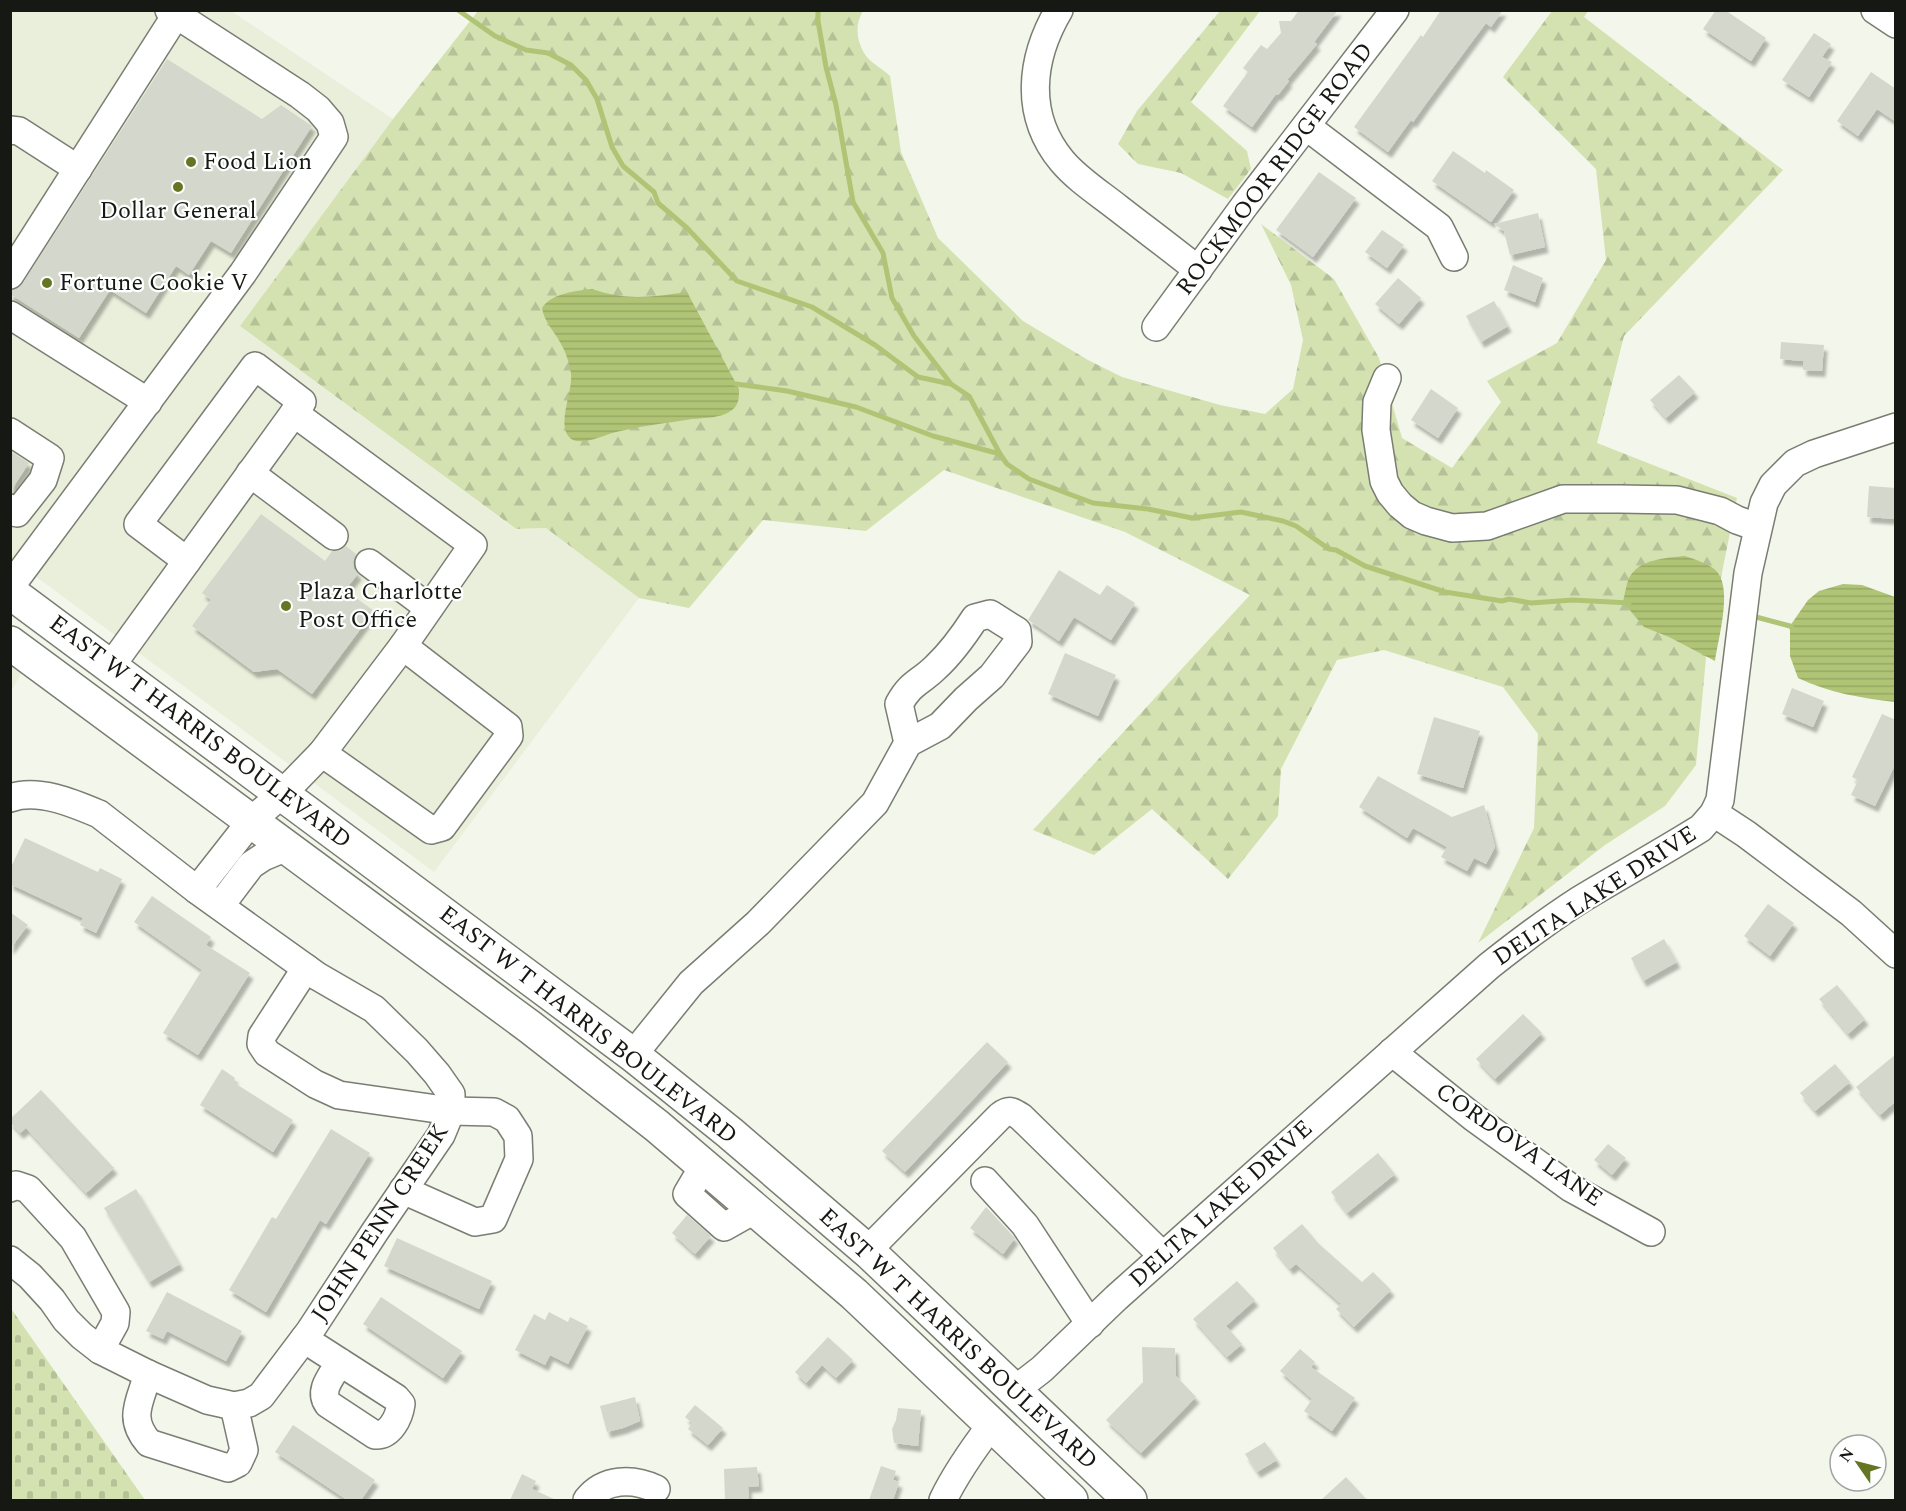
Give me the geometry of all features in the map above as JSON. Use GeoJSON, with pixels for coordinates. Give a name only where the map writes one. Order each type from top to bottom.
{"type":"FeatureCollection","features":[{"type":"Feature","properties":{"kind":"main road","name":"EAST W T HARRIS BOULEVARD"},"geometry":{"type":"LineString","coordinates":[[10,592],[633,1055],[730,1133],[867,1251],[1130,1500]]}},
{"type":"Feature","properties":{"kind":"main road","name":"EAST W T HARRIS BOULEVARD"},"geometry":{"type":"LineString","coordinates":[[10,643],[530,1027],[657,1126],[854,1294],[1071,1500]]}},
{"type":"Feature","properties":{"kind":"main road"},"geometry":{"type":"LineString","coordinates":[[909,1346],[969,1382],[992,1392],[1015,1390]]}},
{"type":"Feature","properties":{"kind":"main road"},"geometry":{"type":"LineString","coordinates":[[992,1424],[1015,1427],[1085,1457]]}},
{"type":"Feature","properties":{"kind":"street"},"geometry":{"type":"LineString","coordinates":[[1059,10],[1042,42],[1035,73],[1035,96],[1040,119],[1053,148],[1072,172],[1198,270]]}},
{"type":"Feature","properties":{"kind":"street","name":"ROCKMOOR RIDGE ROAD"},"geometry":{"type":"LineString","coordinates":[[1155,327],[1395,10]]}},
{"type":"Feature","properties":{"kind":"street"},"geometry":{"type":"LineString","coordinates":[[1875,10],[1896,24]]}},
{"type":"Feature","properties":{"kind":"street"},"geometry":{"type":"LineString","coordinates":[[10,275],[73,177],[172,13],[300,95],[318,109],[330,123],[334,137],[243,273],[10,587]]}},
{"type":"Feature","properties":{"kind":"street"},"geometry":{"type":"LineString","coordinates":[[1306,126],[1438,227],[1454,257]]}},
{"type":"Feature","properties":{"kind":"street"},"geometry":{"type":"LineString","coordinates":[[10,130],[20,131],[73,177]]}},
{"type":"Feature","properties":{"kind":"street"},"geometry":{"type":"LineString","coordinates":[[10,147],[73,177]]}},
{"type":"Feature","properties":{"kind":"street"},"geometry":{"type":"LineString","coordinates":[[10,315],[148,402]]}},
{"type":"Feature","properties":{"kind":"street"},"geometry":{"type":"LineString","coordinates":[[111,666],[294,414],[302,402],[255,366],[138,524],[187,561]]}},
{"type":"Feature","properties":{"kind":"street"},"geometry":{"type":"LineString","coordinates":[[1387,378],[1377,402],[1376,430],[1384,481],[1400,505],[1412,515],[1426,521],[1452,528],[1487,526],[1563,499],[1677,500],[1720,511],[1757,527]]}},
{"type":"Feature","properties":{"kind":"street"},"geometry":{"type":"LineString","coordinates":[[197,890],[252,820],[282,794],[322,753],[403,646],[473,544],[294,414]]}},
{"type":"Feature","properties":{"kind":"street","name":"DELTA LAKE DRIVE"},"geometry":{"type":"LineString","coordinates":[[1015,1390],[1042,1369],[1163,1256],[1489,966],[1528,935],[1579,901],[1701,828],[1714,813],[1720,800],[1748,573],[1764,503],[1773,485],[1795,463],[1814,454],[1896,427]]}},
{"type":"Feature","properties":{"kind":"street"},"geometry":{"type":"LineString","coordinates":[[10,432],[50,458],[43,480],[17,513],[10,508]]}},
{"type":"Feature","properties":{"kind":"street"},"geometry":{"type":"LineString","coordinates":[[250,473],[333,536]]}},
{"type":"Feature","properties":{"kind":"street"},"geometry":{"type":"LineString","coordinates":[[43,480],[75,500]]}},
{"type":"Feature","properties":{"kind":"street"},"geometry":{"type":"LineString","coordinates":[[369,563],[429,608]]}},
{"type":"Feature","properties":{"kind":"street"},"geometry":{"type":"LineString","coordinates":[[633,1055],[692,983],[758,923],[875,803],[908,743],[940,726],[992,676],[1018,642],[1017,631],[990,614],[975,618],[936,668],[907,690],[899,704],[908,743]]}},
{"type":"Feature","properties":{"kind":"street"},"geometry":{"type":"LineString","coordinates":[[322,753],[431,830],[442,827],[509,736],[508,726],[403,646]]}},
{"type":"Feature","properties":{"kind":"street","name":"JOHN PENN CREEK"},"geometry":{"type":"LineString","coordinates":[[10,798],[20,795],[39,796],[99,814],[197,890],[306,968],[337,989],[374,1009],[417,1051],[451,1095],[451,1111],[441,1135],[304,1340],[261,1396],[249,1403],[234,1406]]}},
{"type":"Feature","properties":{"kind":"street"},"geometry":{"type":"LineString","coordinates":[[1714,813],[1746,834],[1851,914],[1896,954]]}},
{"type":"Feature","properties":{"kind":"street"},"geometry":{"type":"LineString","coordinates":[[220,906],[251,865],[287,847]]}},
{"type":"Feature","properties":{"kind":"street"},"geometry":{"type":"LineString","coordinates":[[306,968],[262,1036],[261,1044],[267,1053],[315,1084],[339,1095],[451,1111],[494,1112],[507,1119],[518,1136],[519,1159],[493,1220],[475,1222],[404,1190]]}},
{"type":"Feature","properties":{"kind":"street","name":"CORDOVA LANE"},"geometry":{"type":"LineString","coordinates":[[1392,1052],[1473,1117],[1571,1188],[1651,1232]]}},
{"type":"Feature","properties":{"kind":"street"},"geometry":{"type":"LineString","coordinates":[[867,1251],[1007,1111],[1012,1111],[1021,1117],[1163,1256]]}},
{"type":"Feature","properties":{"kind":"street"},"geometry":{"type":"LineString","coordinates":[[985,1181],[1025,1225],[1090,1324]]}},
{"type":"Feature","properties":{"kind":"street"},"geometry":{"type":"LineString","coordinates":[[10,1188],[16,1185],[28,1189],[73,1238],[116,1312],[115,1323],[99,1350]]}},
{"type":"Feature","properties":{"kind":"street"},"geometry":{"type":"LineString","coordinates":[[10,1260],[30,1276],[52,1300],[66,1320],[99,1350],[207,1400],[234,1406],[244,1450],[238,1463],[228,1468],[149,1443],[140,1433],[135,1417],[148,1374]]}},
{"type":"Feature","properties":{"kind":"street"},"geometry":{"type":"LineString","coordinates":[[304,1340],[340,1362]]}},
{"type":"Feature","properties":{"kind":"street"},"geometry":{"type":"LineString","coordinates":[[943,1500],[969,1455],[992,1424]]}},
{"type":"Feature","properties":{"kind":"street"},"geometry":{"type":"LineString","coordinates":[[587,1500],[596,1491],[611,1484],[627,1481],[644,1483],[656,1489]]}},
{"type":"Feature","properties":{"kind":"shaded area"},"geometry":{"type":"Polygon","coordinates":[[[10,11],[231,11],[393,119],[240,326],[515,529],[546,528],[639,598],[434,872],[11,558],[10,11]]]}},
{"type":"Feature","properties":{"kind":"shaded area"},"geometry":{"type":"Polygon","coordinates":[[[592,289],[628,297],[687,292],[739,389],[736,406],[728,413],[718,416],[635,428],[585,441],[573,440],[569,437],[566,431],[565,415],[571,381],[570,367],[565,351],[547,322],[542,308],[558,296],[592,289]]]}},
{"type":"Feature","properties":{"kind":"shaded area"},"geometry":{"type":"Polygon","coordinates":[[[1685,556],[1711,567],[1722,581],[1724,603],[1715,661],[1644,627],[1623,602],[1629,578],[1639,567],[1653,561],[1685,556]]]}},
{"type":"Feature","properties":{"kind":"shaded area"},"geometry":{"type":"Polygon","coordinates":[[[1843,584],[1862,585],[1895,597],[1895,702],[1846,694],[1822,688],[1798,678],[1790,656],[1790,626],[1808,600],[1819,591],[1843,584]]]}},
{"type":"Feature","properties":{"kind":"shaded area"},"geometry":{"type":"Polygon","coordinates":[[[11,663],[22,672],[11,691],[11,663]]]}},
{"type":"Feature","properties":{"kind":"green space"},"geometry":{"type":"Polygon","coordinates":[[[478,11],[863,11],[858,26],[859,42],[866,56],[890,76],[901,152],[938,238],[1023,321],[1088,360],[1122,377],[1220,405],[1265,414],[1293,389],[1303,340],[1291,285],[1261,224],[1334,279],[1379,358],[1402,438],[1452,468],[1501,402],[1487,381],[1557,343],[1606,260],[1596,169],[1503,77],[1552,11],[1588,11],[1584,17],[1783,170],[1624,336],[1597,443],[1737,498],[1707,647],[1696,765],[1665,806],[1605,845],[1478,943],[1534,828],[1538,734],[1503,687],[1384,650],[1337,660],[1281,769],[1278,816],[1228,879],[1152,809],[1094,855],[1033,830],[1250,595],[1125,532],[944,470],[866,531],[763,520],[689,608],[639,598],[546,528],[516,529],[240,326],[393,119],[478,11]]]}},
{"type":"Feature","properties":{"kind":"green space"},"geometry":{"type":"Polygon","coordinates":[[[1220,11],[1260,11],[1191,102],[1247,151],[1251,169],[1228,199],[1181,173],[1138,164],[1118,144],[1137,111],[1220,11]]]}},
{"type":"Feature","properties":{"kind":"green space"},"geometry":{"type":"Polygon","coordinates":[[[12,1310],[145,1500],[11,1500],[12,1310]]]}},
{"type":"Feature","properties":{"kind":"building"},"geometry":{"type":"Polygon","coordinates":[[[1299,10],[1338,10],[1314,42],[1317,44],[1252,127],[1223,106],[1248,72],[1243,68],[1261,45],[1267,49],[1281,33],[1279,21],[1291,21],[1299,10]]]}},
{"type":"Feature","properties":{"kind":"building"},"geometry":{"type":"Polygon","coordinates":[[[1441,10],[1503,10],[1491,27],[1486,23],[1388,152],[1354,127],[1441,10]]]}},
{"type":"Feature","properties":{"kind":"building"},"geometry":{"type":"Polygon","coordinates":[[[1716,10],[1725,10],[1766,38],[1751,61],[1703,29],[1716,10]]]}},
{"type":"Feature","properties":{"kind":"building"},"geometry":{"type":"Polygon","coordinates":[[[1814,33],[1831,44],[1822,57],[1832,62],[1809,97],[1782,80],[1814,33]]]}},
{"type":"Feature","properties":{"kind":"building","name":"Food Lion"},"geometry":{"type":"Polygon","coordinates":[[[167,59],[262,119],[281,105],[312,126],[231,253],[211,241],[189,275],[176,266],[146,313],[110,290],[79,338],[10,292],[23,283],[167,59]]]}},
{"type":"Feature","properties":{"kind":"building"},"geometry":{"type":"Polygon","coordinates":[[[1871,72],[1896,89],[1896,122],[1877,109],[1858,136],[1837,121],[1871,72]]]}},
{"type":"Feature","properties":{"kind":"building"},"geometry":{"type":"Polygon","coordinates":[[[1453,151],[1514,190],[1491,222],[1432,181],[1453,151]]]}},
{"type":"Feature","properties":{"kind":"building"},"geometry":{"type":"Polygon","coordinates":[[[1319,172],[1356,198],[1313,257],[1276,230],[1319,172]]]}},
{"type":"Feature","properties":{"kind":"building"},"geometry":{"type":"Polygon","coordinates":[[[1538,213],[1545,247],[1510,255],[1504,231],[1494,224],[1538,213]]]}},
{"type":"Feature","properties":{"kind":"building"},"geometry":{"type":"Polygon","coordinates":[[[1382,230],[1404,245],[1387,268],[1365,252],[1382,230]]]}},
{"type":"Feature","properties":{"kind":"building"},"geometry":{"type":"Polygon","coordinates":[[[1513,265],[1543,278],[1535,302],[1504,290],[1513,265]]]}},
{"type":"Feature","properties":{"kind":"building"},"geometry":{"type":"Polygon","coordinates":[[[1398,278],[1421,298],[1399,324],[1375,304],[1398,278]]]}},
{"type":"Feature","properties":{"kind":"building"},"geometry":{"type":"Polygon","coordinates":[[[1494,301],[1508,326],[1481,342],[1466,316],[1494,301]]]}},
{"type":"Feature","properties":{"kind":"building"},"geometry":{"type":"Polygon","coordinates":[[[1781,342],[1824,345],[1822,371],[1803,370],[1803,361],[1780,359],[1781,342]]]}},
{"type":"Feature","properties":{"kind":"building"},"geometry":{"type":"Polygon","coordinates":[[[1679,375],[1695,392],[1666,418],[1650,400],[1679,375]]]}},
{"type":"Feature","properties":{"kind":"building"},"geometry":{"type":"Polygon","coordinates":[[[1431,389],[1458,408],[1438,438],[1411,420],[1431,389]]]}},
{"type":"Feature","properties":{"kind":"building"},"geometry":{"type":"Polygon","coordinates":[[[10,451],[29,463],[10,492],[10,451]]]}},
{"type":"Feature","properties":{"kind":"building"},"geometry":{"type":"Polygon","coordinates":[[[1869,486],[1896,488],[1896,519],[1867,517],[1869,486]]]}},
{"type":"Feature","properties":{"kind":"building","name":"Plaza Charlotte Post Office"},"geometry":{"type":"Polygon","coordinates":[[[261,514],[325,561],[332,551],[340,551],[346,546],[356,554],[353,562],[358,574],[345,590],[374,611],[312,694],[277,669],[254,672],[192,626],[211,600],[202,593],[261,514]]]}},
{"type":"Feature","properties":{"kind":"building"},"geometry":{"type":"Polygon","coordinates":[[[1059,570],[1100,595],[1107,585],[1135,603],[1111,640],[1074,617],[1059,641],[1028,620],[1059,570]]]}},
{"type":"Feature","properties":{"kind":"building"},"geometry":{"type":"Polygon","coordinates":[[[1065,653],[1116,675],[1098,716],[1048,694],[1065,653]]]}},
{"type":"Feature","properties":{"kind":"building"},"geometry":{"type":"Polygon","coordinates":[[[1792,688],[1824,701],[1813,727],[1782,714],[1792,688]]]}},
{"type":"Feature","properties":{"kind":"building"},"geometry":{"type":"Polygon","coordinates":[[[1882,714],[1896,720],[1896,763],[1875,806],[1851,795],[1858,780],[1852,777],[1882,714]]]}},
{"type":"Feature","properties":{"kind":"building"},"geometry":{"type":"Polygon","coordinates":[[[1434,717],[1480,731],[1463,788],[1417,774],[1434,717]]]}},
{"type":"Feature","properties":{"kind":"building"},"geometry":{"type":"Polygon","coordinates":[[[1378,776],[1452,817],[1484,805],[1495,847],[1486,864],[1474,858],[1467,871],[1441,857],[1447,847],[1413,828],[1407,838],[1359,807],[1378,776]]]}},
{"type":"Feature","properties":{"kind":"building"},"geometry":{"type":"Polygon","coordinates":[[[25,838],[98,872],[100,868],[122,879],[96,933],[80,925],[83,918],[10,884],[10,869],[25,838]]]}},
{"type":"Feature","properties":{"kind":"building"},"geometry":{"type":"Polygon","coordinates":[[[152,896],[211,937],[206,945],[250,973],[198,1055],[163,1033],[202,970],[134,922],[152,896]]]}},
{"type":"Feature","properties":{"kind":"building"},"geometry":{"type":"Polygon","coordinates":[[[1768,904],[1794,923],[1770,956],[1744,936],[1768,904]]]}},
{"type":"Feature","properties":{"kind":"building"},"geometry":{"type":"Polygon","coordinates":[[[10,912],[28,925],[10,949],[10,912]]]}},
{"type":"Feature","properties":{"kind":"building"},"geometry":{"type":"Polygon","coordinates":[[[1664,939],[1677,962],[1643,981],[1631,958],[1664,939]]]}},
{"type":"Feature","properties":{"kind":"building"},"geometry":{"type":"Polygon","coordinates":[[[1837,985],[1865,1019],[1848,1034],[1819,999],[1837,985]]]}},
{"type":"Feature","properties":{"kind":"building"},"geometry":{"type":"Polygon","coordinates":[[[1523,1014],[1542,1033],[1495,1079],[1476,1059],[1523,1014]]]}},
{"type":"Feature","properties":{"kind":"building"},"geometry":{"type":"Polygon","coordinates":[[[987,1042],[1008,1062],[905,1172],[882,1151],[987,1042]]]}},
{"type":"Feature","properties":{"kind":"building"},"geometry":{"type":"Polygon","coordinates":[[[1896,1054],[1896,1101],[1880,1115],[1856,1087],[1896,1054]]]}},
{"type":"Feature","properties":{"kind":"building"},"geometry":{"type":"Polygon","coordinates":[[[1835,1064],[1850,1082],[1815,1111],[1800,1093],[1835,1064]]]}},
{"type":"Feature","properties":{"kind":"building"},"geometry":{"type":"Polygon","coordinates":[[[222,1069],[235,1078],[233,1082],[293,1120],[273,1152],[200,1105],[222,1069]]]}},
{"type":"Feature","properties":{"kind":"building"},"geometry":{"type":"Polygon","coordinates":[[[41,1090],[114,1168],[86,1193],[26,1128],[20,1133],[10,1122],[10,1119],[41,1090]]]}},
{"type":"Feature","properties":{"kind":"building"},"geometry":{"type":"Polygon","coordinates":[[[331,1129],[370,1153],[326,1224],[320,1220],[266,1312],[229,1290],[272,1217],[276,1219],[331,1129]]]}},
{"type":"Feature","properties":{"kind":"building"},"geometry":{"type":"Polygon","coordinates":[[[1608,1144],[1626,1158],[1612,1175],[1594,1160],[1608,1144]]]}},
{"type":"Feature","properties":{"kind":"building"},"geometry":{"type":"Polygon","coordinates":[[[1378,1153],[1395,1174],[1347,1213],[1331,1192],[1378,1153]]]}},
{"type":"Feature","properties":{"kind":"building"},"geometry":{"type":"Polygon","coordinates":[[[136,1189],[180,1264],[149,1282],[104,1208],[136,1189]]]}},
{"type":"Feature","properties":{"kind":"building"},"geometry":{"type":"Polygon","coordinates":[[[986,1207],[1015,1238],[1003,1254],[970,1228],[986,1207]]]}},
{"type":"Feature","properties":{"kind":"building"},"geometry":{"type":"Polygon","coordinates":[[[687,1215],[711,1236],[695,1254],[672,1233],[687,1215]]]}},
{"type":"Feature","properties":{"kind":"building"},"geometry":{"type":"Polygon","coordinates":[[[1302,1224],[1318,1243],[1362,1282],[1373,1272],[1391,1290],[1354,1327],[1336,1309],[1341,1304],[1296,1264],[1290,1269],[1273,1248],[1302,1224]]]}},
{"type":"Feature","properties":{"kind":"building"},"geometry":{"type":"Polygon","coordinates":[[[397,1238],[492,1281],[479,1309],[384,1266],[397,1238]]]}},
{"type":"Feature","properties":{"kind":"building"},"geometry":{"type":"Polygon","coordinates":[[[1237,1281],[1255,1300],[1226,1326],[1242,1344],[1227,1357],[1193,1319],[1237,1281]]]}},
{"type":"Feature","properties":{"kind":"building"},"geometry":{"type":"Polygon","coordinates":[[[167,1292],[242,1331],[226,1361],[167,1331],[163,1339],[146,1331],[167,1292]]]}},
{"type":"Feature","properties":{"kind":"building"},"geometry":{"type":"Polygon","coordinates":[[[381,1297],[462,1351],[443,1378],[363,1324],[381,1297]]]}},
{"type":"Feature","properties":{"kind":"building"},"geometry":{"type":"Polygon","coordinates":[[[549,1312],[568,1322],[570,1317],[588,1326],[568,1364],[550,1355],[545,1365],[515,1350],[534,1314],[545,1320],[549,1312]]]}},
{"type":"Feature","properties":{"kind":"building"},"geometry":{"type":"Polygon","coordinates":[[[828,1337],[853,1360],[836,1378],[822,1365],[806,1383],[795,1372],[828,1337]]]}},
{"type":"Feature","properties":{"kind":"building"},"geometry":{"type":"Polygon","coordinates":[[[1142,1347],[1175,1348],[1176,1376],[1196,1397],[1141,1453],[1106,1420],[1143,1382],[1142,1347]]]}},
{"type":"Feature","properties":{"kind":"building"},"geometry":{"type":"Polygon","coordinates":[[[1300,1349],[1315,1362],[1311,1367],[1355,1398],[1332,1431],[1304,1411],[1312,1399],[1280,1371],[1300,1349]]]}},
{"type":"Feature","properties":{"kind":"building"},"geometry":{"type":"Polygon","coordinates":[[[635,1397],[640,1421],[607,1432],[600,1406],[635,1397]]]}},
{"type":"Feature","properties":{"kind":"building"},"geometry":{"type":"Polygon","coordinates":[[[695,1405],[723,1428],[708,1445],[688,1429],[692,1423],[685,1417],[695,1405]]]}},
{"type":"Feature","properties":{"kind":"building"},"geometry":{"type":"Polygon","coordinates":[[[898,1408],[921,1410],[918,1446],[894,1443],[892,1429],[898,1408]]]}},
{"type":"Feature","properties":{"kind":"building"},"geometry":{"type":"Polygon","coordinates":[[[293,1425],[375,1480],[361,1500],[347,1500],[275,1452],[293,1425]]]}},
{"type":"Feature","properties":{"kind":"building"},"geometry":{"type":"Polygon","coordinates":[[[1265,1442],[1277,1460],[1257,1472],[1245,1454],[1265,1442]]]}},
{"type":"Feature","properties":{"kind":"building"},"geometry":{"type":"Polygon","coordinates":[[[881,1466],[896,1471],[893,1480],[899,1482],[893,1500],[869,1500],[881,1466]]]}},
{"type":"Feature","properties":{"kind":"building"},"geometry":{"type":"Polygon","coordinates":[[[757,1467],[759,1486],[748,1487],[749,1500],[725,1500],[724,1469],[757,1467]]]}},
{"type":"Feature","properties":{"kind":"building"},"geometry":{"type":"Polygon","coordinates":[[[522,1474],[536,1481],[532,1489],[556,1500],[510,1500],[522,1474]]]}},
{"type":"Feature","properties":{"kind":"building"},"geometry":{"type":"Polygon","coordinates":[[[1346,1477],[1367,1500],[1321,1500],[1346,1477]]]}},
{"type":"Feature","properties":{"kind":"waterway"},"geometry":{"type":"LineString","coordinates":[[458,10],[495,36],[526,50],[548,53],[571,65],[586,80],[597,99],[612,147],[623,166],[654,192],[658,203],[687,228],[737,281],[812,307],[875,345],[918,377],[951,384]]}},
{"type":"Feature","properties":{"kind":"waterway"},"geometry":{"type":"LineString","coordinates":[[818,10],[826,67],[836,105],[853,202],[883,253],[892,298],[914,336],[951,384],[969,396],[1007,464],[1029,479],[1093,503],[1148,509],[1192,518],[1241,512],[1283,521],[1296,526],[1329,549],[1336,550],[1365,566],[1445,592],[1531,603],[1573,600],[1629,603]]}},
{"type":"Feature","properties":{"kind":"waterway"},"geometry":{"type":"LineString","coordinates":[[736,384],[787,391],[856,407],[933,436],[1000,454]]}},
{"type":"Feature","properties":{"kind":"waterway"},"geometry":{"type":"LineString","coordinates":[[1756,617],[1790,626],[1794,630]]}},
{"type":"Feature","properties":{"kind":"place","name":"Food Lion"},"geometry":{"type":"Point","coordinates":[191,162]}},
{"type":"Feature","properties":{"kind":"place","name":"Dollar General"},"geometry":{"type":"Point","coordinates":[178,187]}},
{"type":"Feature","properties":{"kind":"place","name":"Fortune Cookie V"},"geometry":{"type":"Point","coordinates":[47,283]}},
{"type":"Feature","properties":{"kind":"place","name":"Plaza Charlotte Post Office"},"geometry":{"type":"Point","coordinates":[286,606]}}]}
